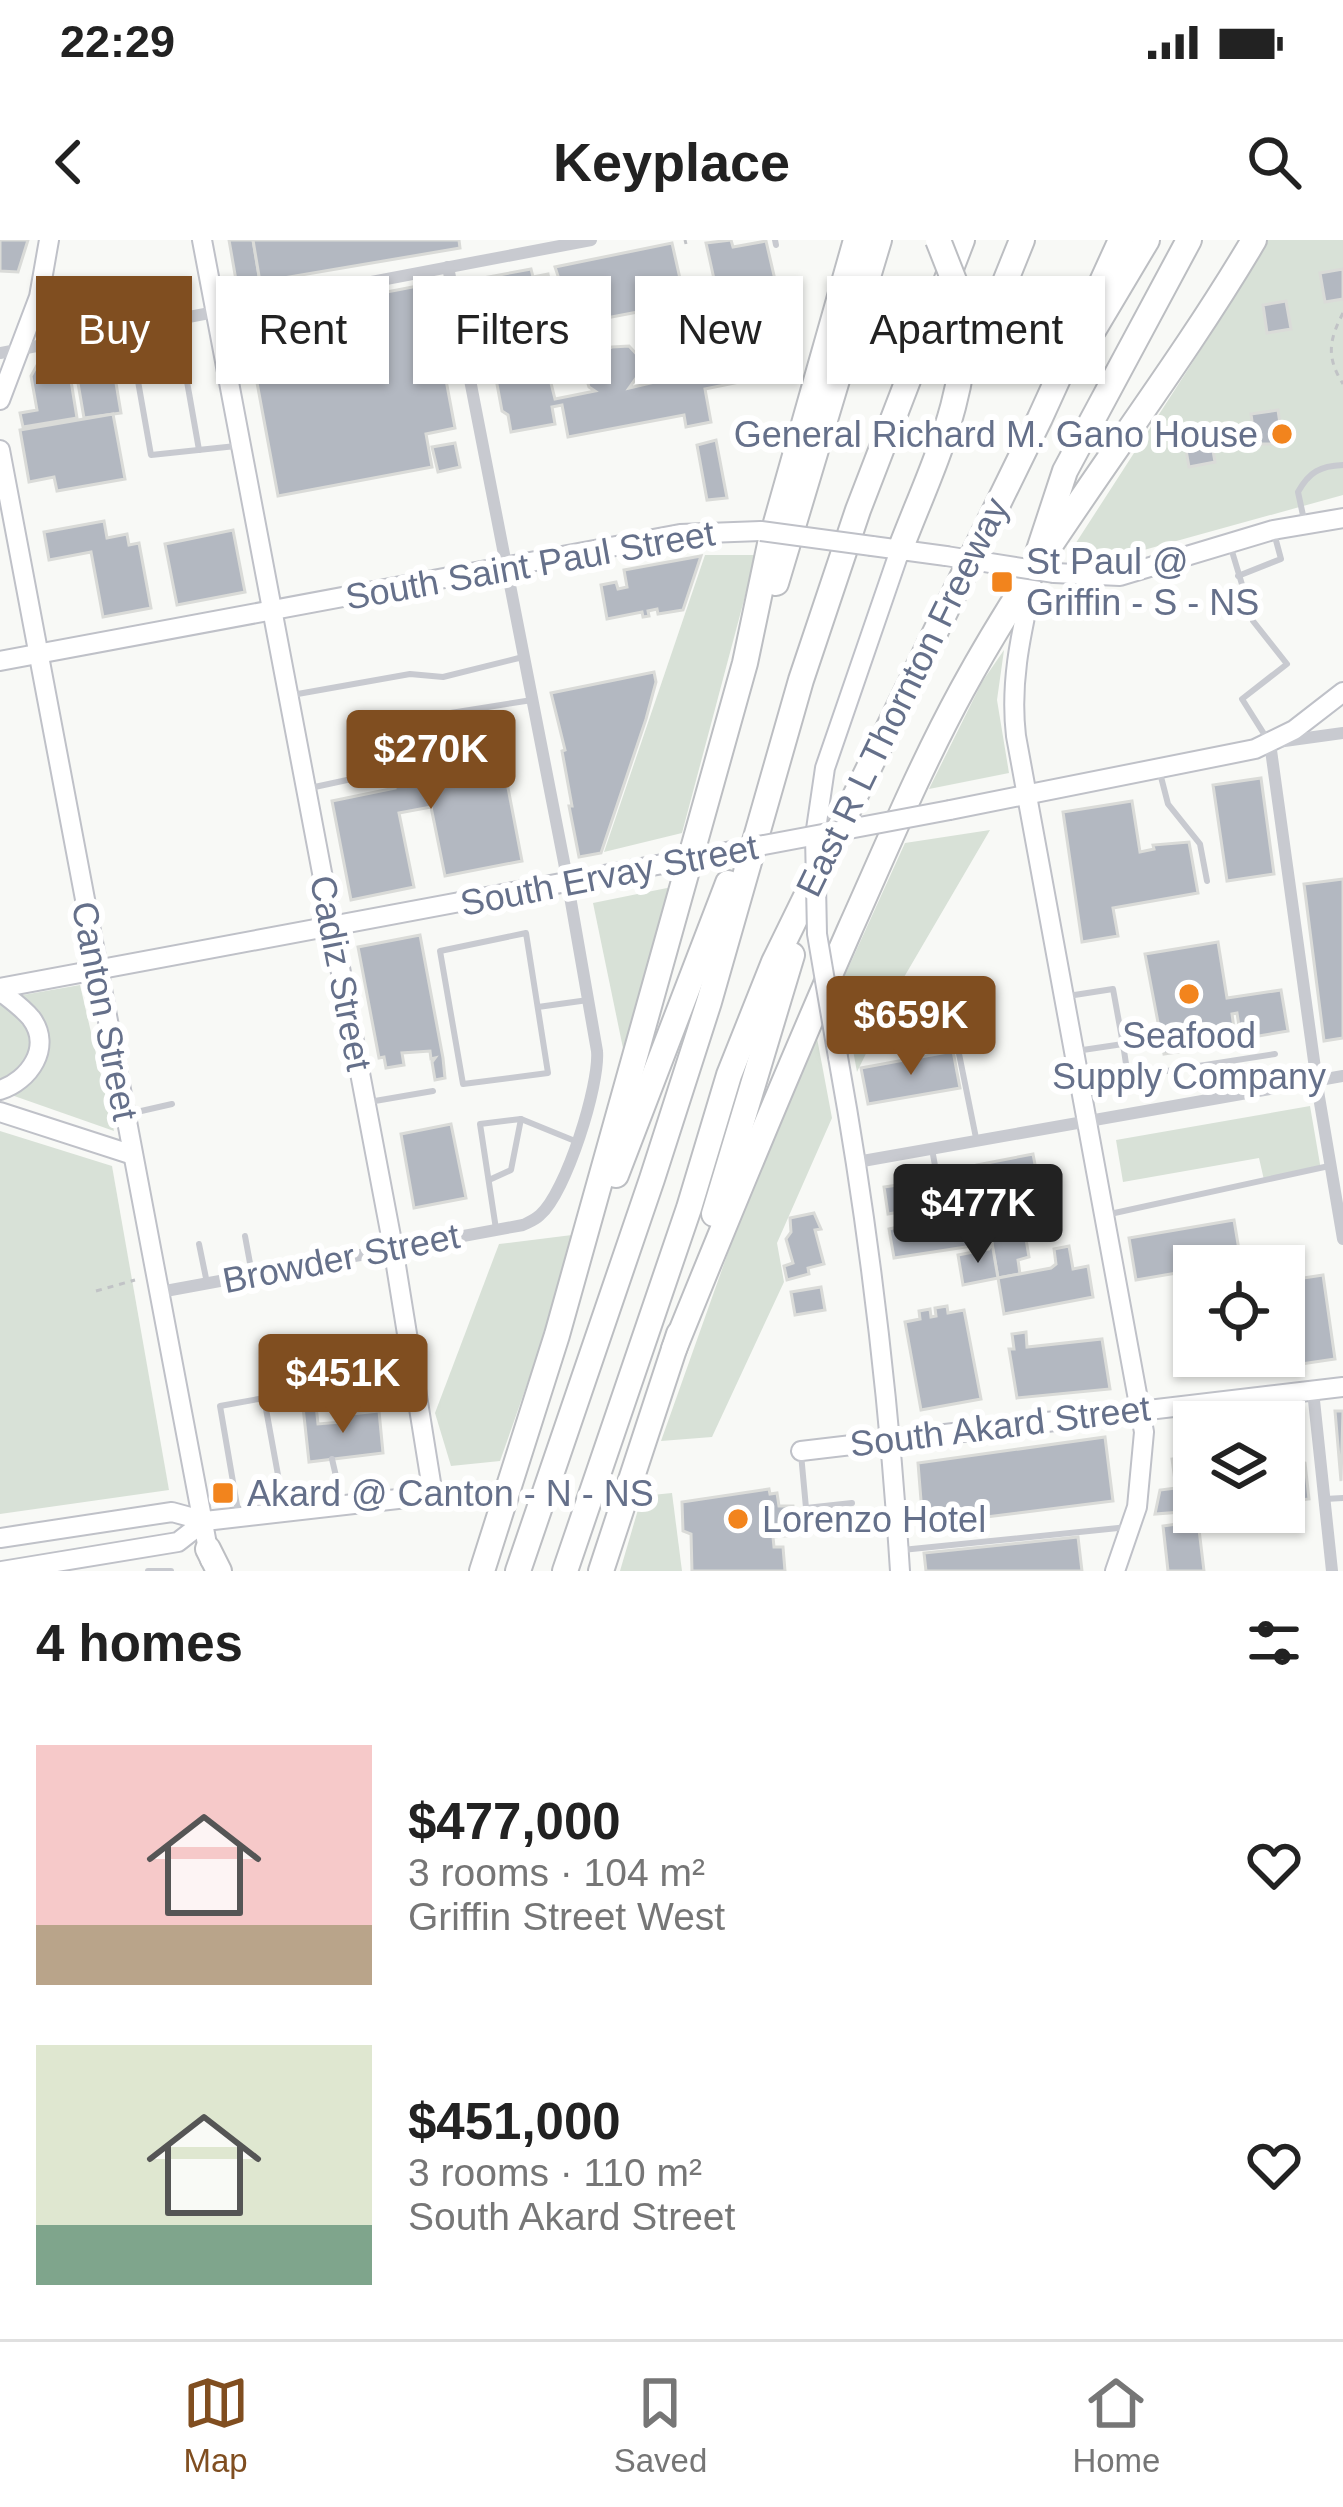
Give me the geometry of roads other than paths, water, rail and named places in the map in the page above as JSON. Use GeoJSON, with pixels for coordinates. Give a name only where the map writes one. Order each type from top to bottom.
{"type":"FeatureCollection","features":[{"type":"Feature","properties":{"kind":"highway"},"geometry":{"type":"LineString","coordinates":[[482,1571],[556,1335],[745,663],[770,544],[856,240]]}},
{"type":"Feature","properties":{"kind":"highway"},"geometry":{"type":"LineString","coordinates":[[745,663],[782,562],[879,240]]}},
{"type":"Feature","properties":{"kind":"highway"},"geometry":{"type":"LineString","coordinates":[[938,240],[962,301],[967,335],[955,398]]}},
{"type":"Feature","properties":{"kind":"highway"},"geometry":{"type":"LineString","coordinates":[[939,276],[950,240]]}},
{"type":"Feature","properties":{"kind":"highway","name":"East R L Thornton Freeway"},"geometry":{"type":"LineString","coordinates":[[947,276],[962,240]]}},
{"type":"Feature","properties":{"kind":"highway"},"geometry":{"type":"LineString","coordinates":[[900,550],[955,398],[990,325],[1022,240]]}},
{"type":"Feature","properties":{"kind":"highway","name":"East R L Thornton Freeway"},"geometry":{"type":"LineString","coordinates":[[565,1571],[689,1208],[729,1075],[798,907],[1040,418],[1120,240]]}},
{"type":"Feature","properties":{"kind":"highway"},"geometry":{"type":"LineString","coordinates":[[1040,418],[1147,240]]}},
{"type":"Feature","properties":{"kind":"highway"},"geometry":{"type":"LineString","coordinates":[[1044,571],[1041,536],[1074,451],[1189,240]]}},
{"type":"Feature","properties":{"kind":"highway"},"geometry":{"type":"LineString","coordinates":[[1224,290],[1235,240]]}},
{"type":"Feature","properties":{"kind":"highway"},"geometry":{"type":"LineString","coordinates":[[674,1348],[778,1092],[961,692],[998,626],[1254,240]]}},
{"type":"Feature","properties":{"kind":"highway","name":"East R L Thornton Freeway"},"geometry":{"type":"LineString","coordinates":[[518,1571],[702,1024],[801,680],[904,384]]}},
{"type":"Feature","properties":{"kind":"highway"},"geometry":{"type":"LineString","coordinates":[[556,1335],[801,680]]}},
{"type":"Feature","properties":{"kind":"highway"},"geometry":{"type":"LineString","coordinates":[[601,1571],[792,958],[798,907]]}},
{"type":"Feature","properties":{"kind":"main road"},"geometry":{"type":"LineString","coordinates":[[43,276],[49,240]]}},
{"type":"Feature","properties":{"kind":"main road","name":"Cadiz Street"},"geometry":{"type":"LineString","coordinates":[[202,240],[216,314]]}},
{"type":"Feature","properties":{"kind":"main road"},"geometry":{"type":"LineString","coordinates":[[0,400],[10,351],[36,303]]}},
{"type":"Feature","properties":{"kind":"main road","name":"Cadiz Street"},"geometry":{"type":"LineString","coordinates":[[228,384],[393,1247],[434,1495],[343,1505]]}},
{"type":"Feature","properties":{"kind":"main road","name":"Canton Street"},"geometry":{"type":"LineString","coordinates":[[0,450],[213,1564]]}},
{"type":"Feature","properties":{"kind":"main road","name":"South Saint Paul Street"},"geometry":{"type":"LineString","coordinates":[[0,661],[694,532],[761,531],[1044,571],[1120,576],[1273,530],[1343,518]]}},
{"type":"Feature","properties":{"kind":"main road"},"geometry":{"type":"LineString","coordinates":[[900,550],[825,768],[814,836],[817,934],[875,1279],[900,1571]]}},
{"type":"Feature","properties":{"kind":"main road"},"geometry":{"type":"LineString","coordinates":[[1044,571],[1028,604],[1018,646],[1013,708],[1141,1410],[1143,1478],[1115,1571]]}},
{"type":"Feature","properties":{"kind":"main road","name":"South Ervay Street"},"geometry":{"type":"LineString","coordinates":[[0,990],[1160,769],[1270,743],[1343,692]]}},
{"type":"Feature","properties":{"kind":"main road"},"geometry":{"type":"LineString","coordinates":[[0,990],[31,1018],[40,1040],[27,1075],[0,1093],[46,1127]]}},
{"type":"Feature","properties":{"kind":"main road"},"geometry":{"type":"LineString","coordinates":[[0,1112],[133,1155]]}},
{"type":"Feature","properties":{"kind":"main road","name":"South Akard Street"},"geometry":{"type":"LineString","coordinates":[[1222,1401],[1343,1387]]}},
{"type":"Feature","properties":{"kind":"main road","name":"South Akard Street"},"geometry":{"type":"LineString","coordinates":[[801,1450],[1173,1406]]}},
{"type":"Feature","properties":{"kind":"main road"},"geometry":{"type":"LineString","coordinates":[[0,1538],[172,1512],[205,1521],[343,1505]]}},
{"type":"Feature","properties":{"kind":"main road"},"geometry":{"type":"LineString","coordinates":[[2,1571],[178,1542],[205,1521]]}},
{"type":"Feature","properties":{"kind":"street"},"geometry":{"type":"LineString","coordinates":[[389,279],[591,240]]}},
{"type":"Feature","properties":{"kind":"street"},"geometry":{"type":"LineString","coordinates":[[448,267],[588,1000],[597,1077],[575,1141]]}},
{"type":"Feature","properties":{"kind":"street"},"geometry":{"type":"LineString","coordinates":[[192,319],[216,314]]}},
{"type":"Feature","properties":{"kind":"street"},"geometry":{"type":"LineString","coordinates":[[1343,733],[1270,743],[1343,1239]]}},
{"type":"Feature","properties":{"kind":"street"},"geometry":{"type":"LineString","coordinates":[[857,1162],[1343,1076]]}},
{"type":"Feature","properties":{"kind":"street","name":"Browder Street"},"geometry":{"type":"LineString","coordinates":[[160,1292],[523,1225],[542,1214],[551,1200],[575,1141]]}},
{"type":"Feature","properties":{"kind":"street"},"geometry":{"type":"LineString","coordinates":[[1313,1391],[1332,1571]]}},
{"type":"Feature","properties":{"kind":"lane"},"geometry":{"type":"LineString","coordinates":[[139,384],[152,455],[239,445]]}},
{"type":"Feature","properties":{"kind":"lane"},"geometry":{"type":"LineString","coordinates":[[187,384],[199,450]]}},
{"type":"Feature","properties":{"kind":"lane"},"geometry":{"type":"LineString","coordinates":[[1304,522],[1298,492],[1307,476],[1318,468],[1343,465]]}},
{"type":"Feature","properties":{"kind":"lane"},"geometry":{"type":"LineString","coordinates":[[1238,576],[1281,559],[1273,530]]}},
{"type":"Feature","properties":{"kind":"lane"},"geometry":{"type":"LineString","coordinates":[[1230,544],[1253,621],[1287,664],[1242,699],[1270,743]]}},
{"type":"Feature","properties":{"kind":"lane"},"geometry":{"type":"LineString","coordinates":[[288,696],[410,674],[443,677],[523,657]]}},
{"type":"Feature","properties":{"kind":"lane"},"geometry":{"type":"LineString","coordinates":[[306,789],[362,777],[350,728],[532,700]]}},
{"type":"Feature","properties":{"kind":"lane"},"geometry":{"type":"LineString","coordinates":[[1160,769],[1168,804],[1200,844],[1208,881]]}},
{"type":"Feature","properties":{"kind":"lane"},"geometry":{"type":"LineString","coordinates":[[526,933],[538,1007],[548,1072],[463,1084],[440,951],[526,933]]}},
{"type":"Feature","properties":{"kind":"lane"},"geometry":{"type":"LineString","coordinates":[[1065,996],[1113,988],[1129,1077],[1275,1054]]}},
{"type":"Feature","properties":{"kind":"lane"},"geometry":{"type":"LineString","coordinates":[[538,1007],[588,1000]]}},
{"type":"Feature","properties":{"kind":"lane"},"geometry":{"type":"LineString","coordinates":[[888,1036],[953,1024],[977,1141]]}},
{"type":"Feature","properties":{"kind":"lane"},"geometry":{"type":"LineString","coordinates":[[1076,1051],[1123,1044]]}},
{"type":"Feature","properties":{"kind":"lane"},"geometry":{"type":"LineString","coordinates":[[366,1103],[433,1091]]}},
{"type":"Feature","properties":{"kind":"lane"},"geometry":{"type":"LineString","coordinates":[[125,1115],[172,1105]]}},
{"type":"Feature","properties":{"kind":"lane"},"geometry":{"type":"LineString","coordinates":[[489,1180],[511,1170],[521,1119]]}},
{"type":"Feature","properties":{"kind":"lane"},"geometry":{"type":"LineString","coordinates":[[496,1229],[480,1124],[521,1119],[575,1141]]}},
{"type":"Feature","properties":{"kind":"lane"},"geometry":{"type":"LineString","coordinates":[[932,1149],[939,1188]]}},
{"type":"Feature","properties":{"kind":"lane"},"geometry":{"type":"LineString","coordinates":[[1106,1215],[1329,1166]]}},
{"type":"Feature","properties":{"kind":"lane"},"geometry":{"type":"LineString","coordinates":[[244,1236],[252,1274]]}},
{"type":"Feature","properties":{"kind":"lane"},"geometry":{"type":"LineString","coordinates":[[199,1244],[207,1283]]}},
{"type":"Feature","properties":{"kind":"lane"},"geometry":{"type":"LineString","coordinates":[[239,1517],[220,1406],[264,1398],[284,1512]]}},
{"type":"Feature","properties":{"kind":"lane"},"geometry":{"type":"LineString","coordinates":[[801,1450],[806,1508],[852,1503]]}},
{"type":"Feature","properties":{"kind":"lane"},"geometry":{"type":"LineString","coordinates":[[332,1459],[343,1505]]}},
{"type":"Feature","properties":{"kind":"lane"},"geometry":{"type":"LineString","coordinates":[[1325,1499],[1343,1498]]}},
{"type":"Feature","properties":{"kind":"lane"},"geometry":{"type":"LineString","coordinates":[[898,1550],[1131,1526]]}},
{"type":"Feature","properties":{"kind":"lane"},"geometry":{"type":"LineString","coordinates":[[148,1571],[171,1571]]}},
{"type":"Feature","properties":{"kind":"place","name":"General Richard M. Gano House"},"geometry":{"type":"Point","coordinates":[1282,434]}},
{"type":"Feature","properties":{"kind":"place","name":"St Paul @ Griffin - S - NS"},"geometry":{"type":"Point","coordinates":[1002,582]}},
{"type":"Feature","properties":{"kind":"place","name":"Seafood Supply Company"},"geometry":{"type":"Point","coordinates":[1189,994]}},
{"type":"Feature","properties":{"kind":"place","name":"Akard @ Canton - N - NS"},"geometry":{"type":"Point","coordinates":[223,1493]}},
{"type":"Feature","properties":{"kind":"place","name":"Lorenzo Hotel"},"geometry":{"type":"Point","coordinates":[738,1519]}}]}
